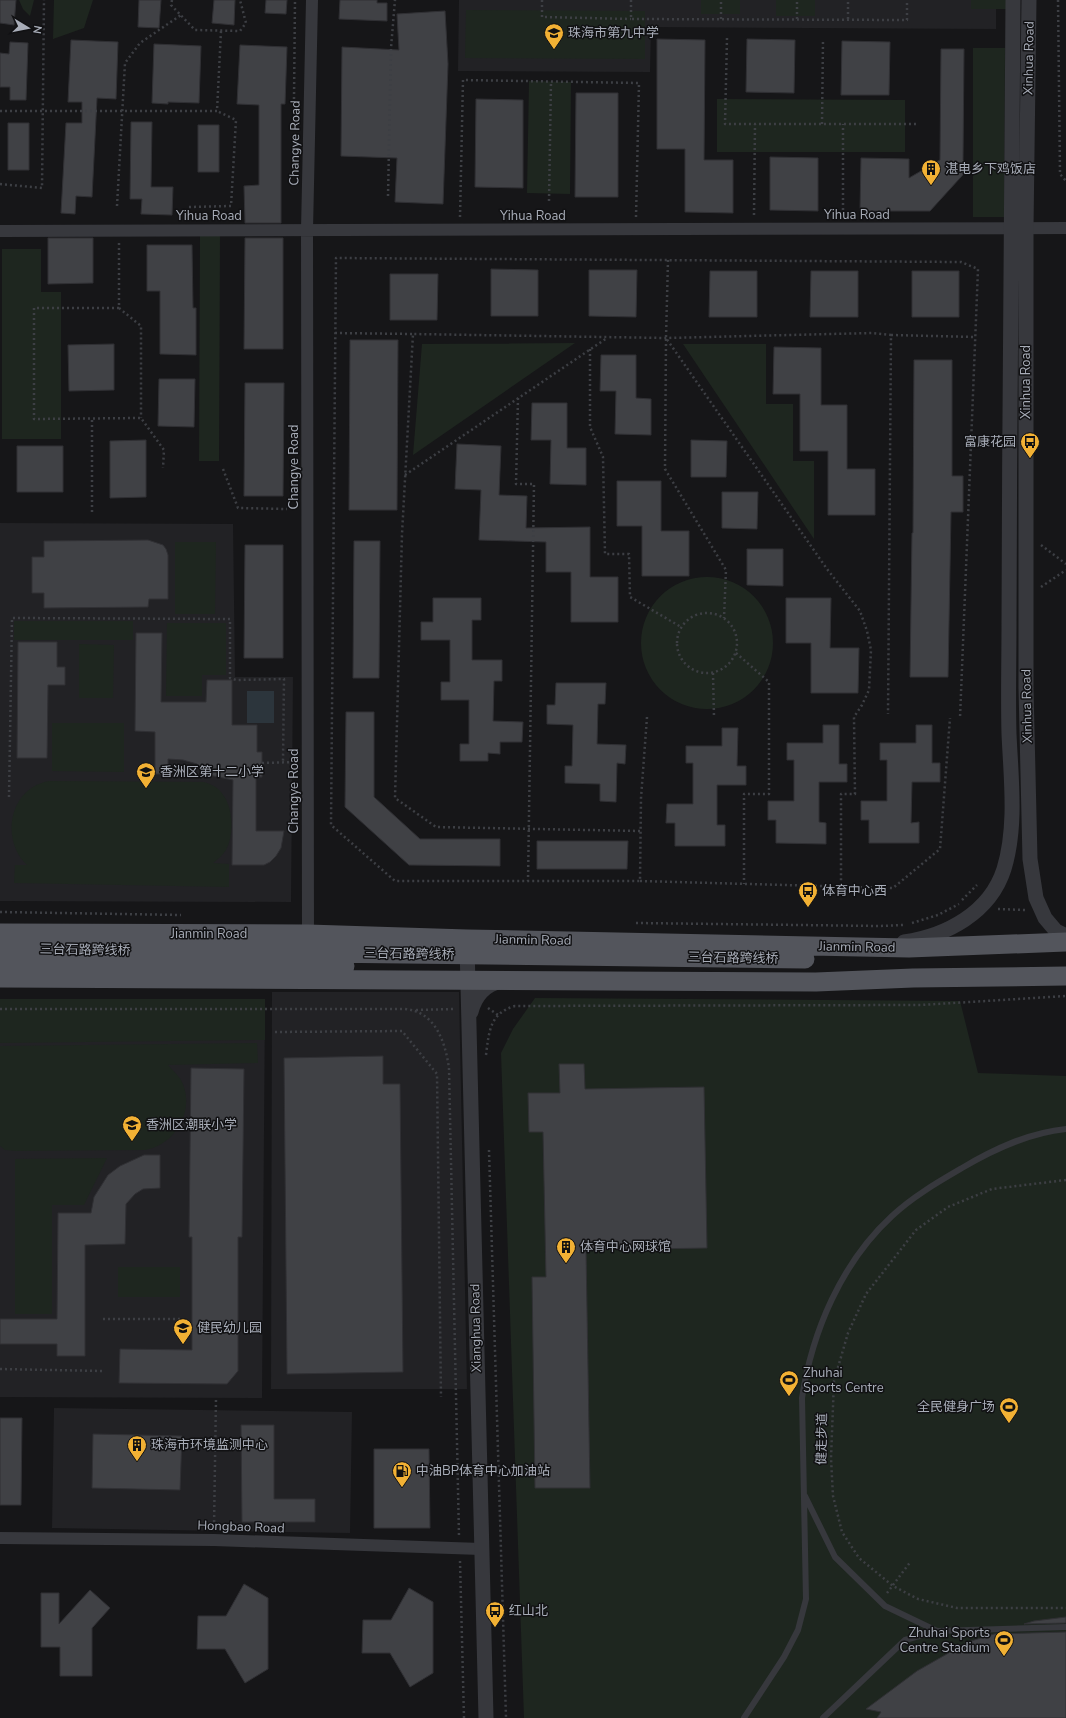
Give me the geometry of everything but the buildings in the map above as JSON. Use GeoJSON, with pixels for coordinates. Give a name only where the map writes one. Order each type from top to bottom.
{"type":"FeatureCollection","features":[{"type":"Feature","properties":{"kind":"main road","name":"Jianmin Road"},"geometry":{"type":"LineString","coordinates":[[0,933],[308,934],[467,939],[909,948],[1066,942]]}},
{"type":"Feature","properties":{"kind":"main road"},"geometry":{"type":"LineString","coordinates":[[817,965],[909,948]]}},
{"type":"Feature","properties":{"kind":"main road","name":"三台石路跨线桥"},"geometry":{"type":"LineString","coordinates":[[0,949],[817,965]]}},
{"type":"Feature","properties":{"kind":"main road","name":"三台石路跨线桥"},"geometry":{"type":"LineString","coordinates":[[0,963],[817,965]]}},
{"type":"Feature","properties":{"kind":"main road"},"geometry":{"type":"LineString","coordinates":[[817,965],[914,978]]}},
{"type":"Feature","properties":{"kind":"main road"},"geometry":{"type":"LineString","coordinates":[[0,978],[816,982],[914,978],[1066,976]]}},
{"type":"Feature","properties":{"kind":"street","name":"Changye Road"},"geometry":{"type":"LineString","coordinates":[[308,934],[308,230],[312,0]]}},
{"type":"Feature","properties":{"kind":"street","name":"Xinhua Road"},"geometry":{"type":"LineString","coordinates":[[871,947],[909,942],[938,934],[957,925],[980,908],[991,895],[1003,871],[1012,821],[1009,720],[1010,229],[1013,0]]}},
{"type":"Feature","properties":{"kind":"street","name":"Xinhua Road"},"geometry":{"type":"LineString","coordinates":[[1029,0],[1026,228],[1026,688],[1030,859],[1032,880],[1044,918],[1056,931],[1066,936]]}},
{"type":"Feature","properties":{"kind":"street","name":"Yihua Road"},"geometry":{"type":"LineString","coordinates":[[0,231],[1066,228]]}},
{"type":"Feature","properties":{"kind":"street","name":"Xianghua Road"},"geometry":{"type":"LineString","coordinates":[[467,939],[486,1718]]}},
{"type":"Feature","properties":{"kind":"street"},"geometry":{"type":"LineString","coordinates":[[434,980],[444,982],[458,991],[465,1004],[469,1021]]}},
{"type":"Feature","properties":{"kind":"street"},"geometry":{"type":"LineString","coordinates":[[469,1021],[473,1004],[480,992],[492,984],[503,980]]}},
{"type":"Feature","properties":{"kind":"street","name":"Hongbao Road"},"geometry":{"type":"LineString","coordinates":[[0,1538],[214,1540],[481,1549]]}},
{"type":"Feature","properties":{"kind":"lane"},"geometry":{"type":"LineString","coordinates":[[744,1718],[784,1657],[798,1630],[806,1599],[802,1398],[807,1367],[825,1315],[838,1285],[851,1265],[891,1217],[937,1183],[978,1158],[1019,1139],[1047,1131],[1066,1130]]}},
{"type":"Feature","properties":{"kind":"lane"},"geometry":{"type":"LineString","coordinates":[[804,1495],[835,1557],[885,1606],[937,1631]]}},
{"type":"Feature","properties":{"kind":"lane"},"geometry":{"type":"LineString","coordinates":[[823,1718],[905,1640],[937,1631],[1066,1627]]}},
{"type":"Feature","properties":{"kind":"path"},"geometry":{"type":"LineString","coordinates":[[0,184],[42,188],[44,0]]}},
{"type":"Feature","properties":{"kind":"path"},"geometry":{"type":"LineString","coordinates":[[172,0],[171,5],[195,30],[221,31],[240,31],[246,23],[240,0]]}},
{"type":"Feature","properties":{"kind":"path"},"geometry":{"type":"LineString","coordinates":[[388,196],[391,48],[395,0]]}},
{"type":"Feature","properties":{"kind":"path"},"geometry":{"type":"LineString","coordinates":[[542,0],[542,17],[797,20],[907,20],[907,0]]}},
{"type":"Feature","properties":{"kind":"path"},"geometry":{"type":"LineString","coordinates":[[631,0],[631,19]]}},
{"type":"Feature","properties":{"kind":"path"},"geometry":{"type":"LineString","coordinates":[[721,0],[721,19]]}},
{"type":"Feature","properties":{"kind":"path"},"geometry":{"type":"LineString","coordinates":[[797,0],[797,20]]}},
{"type":"Feature","properties":{"kind":"path"},"geometry":{"type":"LineString","coordinates":[[848,0],[848,20]]}},
{"type":"Feature","properties":{"kind":"path"},"geometry":{"type":"LineString","coordinates":[[1058,0],[1060,174],[1066,181]]}},
{"type":"Feature","properties":{"kind":"path"},"geometry":{"type":"LineString","coordinates":[[117,206],[125,63],[140,42],[181,15]]}},
{"type":"Feature","properties":{"kind":"path"},"geometry":{"type":"LineString","coordinates":[[217,111],[221,31]]}},
{"type":"Feature","properties":{"kind":"path"},"geometry":{"type":"LineString","coordinates":[[727,38],[725,124],[919,124]]}},
{"type":"Feature","properties":{"kind":"path"},"geometry":{"type":"LineString","coordinates":[[822,124],[823,40]]}},
{"type":"Feature","properties":{"kind":"path"},"geometry":{"type":"LineString","coordinates":[[459,230],[463,80],[639,83],[635,230]]}},
{"type":"Feature","properties":{"kind":"path"},"geometry":{"type":"LineString","coordinates":[[549,201],[551,82]]}},
{"type":"Feature","properties":{"kind":"path"},"geometry":{"type":"LineString","coordinates":[[0,110],[217,111],[236,120],[232,206],[189,207]]}},
{"type":"Feature","properties":{"kind":"path"},"geometry":{"type":"LineString","coordinates":[[754,229],[755,124]]}},
{"type":"Feature","properties":{"kind":"path"},"geometry":{"type":"LineString","coordinates":[[843,124],[843,229]]}},
{"type":"Feature","properties":{"kind":"path"},"geometry":{"type":"LineString","coordinates":[[119,230],[119,308]]}},
{"type":"Feature","properties":{"kind":"path"},"geometry":{"type":"LineString","coordinates":[[950,718],[940,849],[893,888],[640,881],[395,881],[331,825],[336,258],[962,262],[978,269],[960,718]]}},
{"type":"Feature","properties":{"kind":"path"},"geometry":{"type":"LineString","coordinates":[[668,260],[665,469],[726,570],[724,618]]}},
{"type":"Feature","properties":{"kind":"path"},"geometry":{"type":"LineString","coordinates":[[140,418],[34,419],[34,308],[119,308],[141,326],[140,418],[164,450],[163,468]]}},
{"type":"Feature","properties":{"kind":"path"},"geometry":{"type":"LineString","coordinates":[[336,333],[666,338],[872,333],[891,336],[976,337]]}},
{"type":"Feature","properties":{"kind":"path"},"geometry":{"type":"LineString","coordinates":[[413,334],[405,475],[395,798],[436,827],[640,831]]}},
{"type":"Feature","properties":{"kind":"path"},"geometry":{"type":"LineString","coordinates":[[888,714],[891,336]]}},
{"type":"Feature","properties":{"kind":"path"},"geometry":{"type":"LineString","coordinates":[[405,475],[607,337]]}},
{"type":"Feature","properties":{"kind":"path"},"geometry":{"type":"LineString","coordinates":[[666,338],[827,569],[860,611],[867,631],[871,650],[869,690],[854,717],[855,794],[840,794],[841,887]]}},
{"type":"Feature","properties":{"kind":"path"},"geometry":{"type":"LineString","coordinates":[[590,349],[590,427],[603,457],[605,554],[629,554],[630,597],[681,627]]}},
{"type":"Feature","properties":{"kind":"path"},"geometry":{"type":"LineString","coordinates":[[518,398],[516,484],[534,484],[528,881]]}},
{"type":"Feature","properties":{"kind":"path"},"geometry":{"type":"LineString","coordinates":[[92,418],[92,512]]}},
{"type":"Feature","properties":{"kind":"path"},"geometry":{"type":"LineString","coordinates":[[223,469],[238,508],[287,509]]}},
{"type":"Feature","properties":{"kind":"path"},"geometry":{"type":"LineString","coordinates":[[1026,533],[1066,564]]}},
{"type":"Feature","properties":{"kind":"path"},"geometry":{"type":"LineString","coordinates":[[1026,598],[1066,570]]}},
{"type":"Feature","properties":{"kind":"path"},"geometry":{"type":"LineString","coordinates":[[701,614],[715,614],[724,618],[732,625],[736,633],[738,643],[736,653],[727,666],[713,673],[703,673],[693,670],[685,664],[679,656],[677,646],[681,627],[688,620],[701,614]]}},
{"type":"Feature","properties":{"kind":"path"},"geometry":{"type":"LineString","coordinates":[[9,797],[12,618],[230,618],[230,678],[236,680],[284,680],[283,762]]}},
{"type":"Feature","properties":{"kind":"path"},"geometry":{"type":"LineString","coordinates":[[736,653],[769,682],[769,794],[744,794],[744,884]]}},
{"type":"Feature","properties":{"kind":"path"},"geometry":{"type":"LineString","coordinates":[[713,673],[714,717]]}},
{"type":"Feature","properties":{"kind":"path"},"geometry":{"type":"LineString","coordinates":[[640,881],[640,831],[647,717]]}},
{"type":"Feature","properties":{"kind":"path"},"geometry":{"type":"LineString","coordinates":[[262,763],[308,762]]}},
{"type":"Feature","properties":{"kind":"path"},"geometry":{"type":"LineString","coordinates":[[633,923],[880,926],[908,925],[938,915],[960,903],[980,879]]}},
{"type":"Feature","properties":{"kind":"path"},"geometry":{"type":"LineString","coordinates":[[980,908],[1041,910]]}},
{"type":"Feature","properties":{"kind":"path"},"geometry":{"type":"LineString","coordinates":[[0,912],[182,915]]}},
{"type":"Feature","properties":{"kind":"path"},"geometry":{"type":"LineString","coordinates":[[487,1063],[488,1042],[494,1019],[500,1012],[515,1006],[921,1005],[1066,996]]}},
{"type":"Feature","properties":{"kind":"path"},"geometry":{"type":"LineString","coordinates":[[0,1009],[404,1009],[415,1010],[427,1018],[440,1035],[446,1048],[449,1068],[457,1397]]}},
{"type":"Feature","properties":{"kind":"path"},"geometry":{"type":"LineString","coordinates":[[275,1032],[402,1031],[437,1074],[441,1397]]}},
{"type":"Feature","properties":{"kind":"path"},"geometry":{"type":"LineString","coordinates":[[489,1149],[506,1718]]}},
{"type":"Feature","properties":{"kind":"path","name":"健走步道"},"geometry":{"type":"LineString","coordinates":[[1066,1180],[992,1188],[948,1207],[916,1230],[890,1261],[866,1294],[848,1333],[834,1381],[831,1451],[833,1496],[842,1532],[859,1558],[893,1586],[918,1599],[957,1608],[1066,1608]]}},
{"type":"Feature","properties":{"kind":"path"},"geometry":{"type":"LineString","coordinates":[[103,1319],[181,1319]]}},
{"type":"Feature","properties":{"kind":"path"},"geometry":{"type":"LineString","coordinates":[[0,1369],[102,1371]]}},
{"type":"Feature","properties":{"kind":"path"},"geometry":{"type":"LineString","coordinates":[[214,1540],[216,1398]]}},
{"type":"Feature","properties":{"kind":"path"},"geometry":{"type":"LineString","coordinates":[[880,1601],[911,1562]]}},
{"type":"Feature","properties":{"kind":"shaded area"},"geometry":{"type":"Polygon","coordinates":[[[19,0],[34,0],[30,16],[23,9],[19,0]]]}},
{"type":"Feature","properties":{"kind":"shaded area"},"geometry":{"type":"Polygon","coordinates":[[[54,0],[93,0],[84,28],[53,39],[54,0]]]}},
{"type":"Feature","properties":{"kind":"shaded area","name":"珠海市第九中学"},"geometry":{"type":"Polygon","coordinates":[[[459,0],[996,0],[996,29],[651,27],[650,72],[458,71],[459,0]]]}},
{"type":"Feature","properties":{"kind":"shaded area"},"geometry":{"type":"Polygon","coordinates":[[[701,0],[740,0],[740,14],[701,14],[701,0]]]}},
{"type":"Feature","properties":{"kind":"shaded area"},"geometry":{"type":"Polygon","coordinates":[[[776,0],[815,0],[815,16],[776,16],[776,0]]]}},
{"type":"Feature","properties":{"kind":"shaded area"},"geometry":{"type":"Polygon","coordinates":[[[971,0],[1007,0],[1007,9],[971,9],[971,0]]]}},
{"type":"Feature","properties":{"kind":"shaded area"},"geometry":{"type":"Polygon","coordinates":[[[466,10],[645,11],[645,59],[465,58],[466,10]]]}},
{"type":"Feature","properties":{"kind":"shaded area"},"geometry":{"type":"Polygon","coordinates":[[[973,48],[1005,48],[1004,217],[973,217],[973,48]]]}},
{"type":"Feature","properties":{"kind":"shaded area"},"geometry":{"type":"Polygon","coordinates":[[[529,81],[571,82],[570,194],[527,193],[529,81]]]}},
{"type":"Feature","properties":{"kind":"shaded area"},"geometry":{"type":"Polygon","coordinates":[[[717,99],[905,100],[905,152],[717,152],[717,99]]]}},
{"type":"Feature","properties":{"kind":"shaded area"},"geometry":{"type":"Polygon","coordinates":[[[200,235],[220,235],[219,461],[199,461],[200,235]]]}},
{"type":"Feature","properties":{"kind":"shaded area"},"geometry":{"type":"Polygon","coordinates":[[[2,249],[41,249],[41,292],[61,292],[61,439],[2,439],[2,249]]]}},
{"type":"Feature","properties":{"kind":"shaded area"},"geometry":{"type":"Polygon","coordinates":[[[575,343],[413,455],[422,344],[575,343]]]}},
{"type":"Feature","properties":{"kind":"shaded area"},"geometry":{"type":"Polygon","coordinates":[[[683,344],[766,344],[766,404],[793,404],[793,461],[814,461],[814,539],[683,344]]]}},
{"type":"Feature","properties":{"kind":"shaded area","name":"香洲区第十二小学"},"geometry":{"type":"Polygon","coordinates":[[[0,523],[233,524],[235,677],[293,677],[291,902],[0,901],[0,523]]]}},
{"type":"Feature","properties":{"kind":"shaded area"},"geometry":{"type":"Polygon","coordinates":[[[175,542],[216,542],[215,614],[175,614],[175,542]]]}},
{"type":"Feature","properties":{"kind":"shaded area"},"geometry":{"type":"Polygon","coordinates":[[[707,577],[720,578],[732,582],[744,588],[754,596],[762,606],[768,618],[772,630],[772,656],[768,668],[762,680],[754,690],[744,698],[732,704],[720,708],[707,709],[694,708],[682,704],[670,698],[660,690],[652,680],[646,668],[642,656],[641,643],[642,630],[646,618],[652,606],[660,596],[670,588],[682,582],[694,578],[707,577]]]}},
{"type":"Feature","properties":{"kind":"shaded area"},"geometry":{"type":"Polygon","coordinates":[[[14,621],[133,621],[133,640],[14,640],[14,621]]]}},
{"type":"Feature","properties":{"kind":"shaded area"},"geometry":{"type":"Polygon","coordinates":[[[167,623],[226,623],[226,675],[202,675],[202,696],[166,696],[167,623]]]}},
{"type":"Feature","properties":{"kind":"shaded area"},"geometry":{"type":"Polygon","coordinates":[[[79,644],[114,645],[113,698],[79,698],[79,644]]]}},
{"type":"Feature","properties":{"kind":"shaded area"},"geometry":{"type":"Polygon","coordinates":[[[247,691],[274,691],[274,723],[247,723],[247,691]]]}},
{"type":"Feature","properties":{"kind":"shaded area"},"geometry":{"type":"Polygon","coordinates":[[[52,723],[124,723],[124,772],[52,771],[52,723]]]}},
{"type":"Feature","properties":{"kind":"shaded area"},"geometry":{"type":"Polygon","coordinates":[[[49,781],[204,782],[215,786],[228,803],[231,819],[231,835],[226,850],[213,863],[229,864],[229,887],[14,883],[15,865],[27,865],[13,842],[13,816],[17,804],[25,794],[35,786],[49,781]]]}},
{"type":"Feature","properties":{"kind":"shaded area"},"geometry":{"type":"Polygon","coordinates":[[[272,992],[459,992],[467,1389],[271,1389],[272,992]]]}},
{"type":"Feature","properties":{"kind":"shaded area","name":"Zhuhai Sports Centre"},"geometry":{"type":"Polygon","coordinates":[[[535,998],[960,1001],[978,1073],[1066,1076],[1066,1718],[524,1718],[501,1053],[513,1029],[535,998]]]}},
{"type":"Feature","properties":{"kind":"shaded area","name":"香洲区潮联小学"},"geometry":{"type":"Polygon","coordinates":[[[0,999],[265,999],[262,1398],[0,1397],[0,999]]]}},
{"type":"Feature","properties":{"kind":"shaded area"},"geometry":{"type":"Polygon","coordinates":[[[0,999],[265,999],[265,1040],[0,1043],[0,999]]]}},
{"type":"Feature","properties":{"kind":"shaded area"},"geometry":{"type":"Polygon","coordinates":[[[257,1043],[258,1063],[168,1065],[183,1083],[186,1108],[183,1118],[172,1135],[155,1147],[145,1150],[16,1151],[5,1150],[0,1146],[0,1046],[257,1043]]]}},
{"type":"Feature","properties":{"kind":"shaded area"},"geometry":{"type":"Polygon","coordinates":[[[107,1158],[84,1205],[52,1205],[52,1314],[15,1314],[15,1159],[107,1158]]]}},
{"type":"Feature","properties":{"kind":"shaded area"},"geometry":{"type":"Polygon","coordinates":[[[118,1267],[180,1267],[180,1297],[118,1297],[118,1267]]]}},
{"type":"Feature","properties":{"kind":"shaded area"},"geometry":{"type":"Polygon","coordinates":[[[54,1408],[352,1412],[350,1533],[52,1528],[54,1408]]]}},
{"type":"Feature","properties":{"kind":"place","name":"珠海市第九中学"},"geometry":{"type":"Point","coordinates":[554,50]}},
{"type":"Feature","properties":{"kind":"place","name":"湛电乡下鸡饭店"},"geometry":{"type":"Point","coordinates":[931,186]}},
{"type":"Feature","properties":{"kind":"place","name":"富康花园"},"geometry":{"type":"Point","coordinates":[1030,459]}},
{"type":"Feature","properties":{"kind":"place","name":"香洲区第十二小学"},"geometry":{"type":"Point","coordinates":[146,789]}},
{"type":"Feature","properties":{"kind":"place","name":"体育中心西"},"geometry":{"type":"Point","coordinates":[808,908]}},
{"type":"Feature","properties":{"kind":"place","name":"香洲区潮联小学"},"geometry":{"type":"Point","coordinates":[132,1142]}},
{"type":"Feature","properties":{"kind":"place","name":"体育中心网球馆"},"geometry":{"type":"Point","coordinates":[566,1264]}},
{"type":"Feature","properties":{"kind":"place","name":"健民幼儿园"},"geometry":{"type":"Point","coordinates":[183,1345]}},
{"type":"Feature","properties":{"kind":"place","name":"Zhuhai Sports Centre"},"geometry":{"type":"Point","coordinates":[789,1397]}},
{"type":"Feature","properties":{"kind":"place","name":"全民健身广场"},"geometry":{"type":"Point","coordinates":[1009,1424]}},
{"type":"Feature","properties":{"kind":"place","name":"珠海市环境监测中心"},"geometry":{"type":"Point","coordinates":[137,1462]}},
{"type":"Feature","properties":{"kind":"place","name":"中油BP体育中心加油站"},"geometry":{"type":"Point","coordinates":[402,1488]}},
{"type":"Feature","properties":{"kind":"place","name":"红山北"},"geometry":{"type":"Point","coordinates":[495,1628]}},
{"type":"Feature","properties":{"kind":"place","name":"Zhuhai Sports Centre Stadium"},"geometry":{"type":"Point","coordinates":[1004,1657]}}]}
